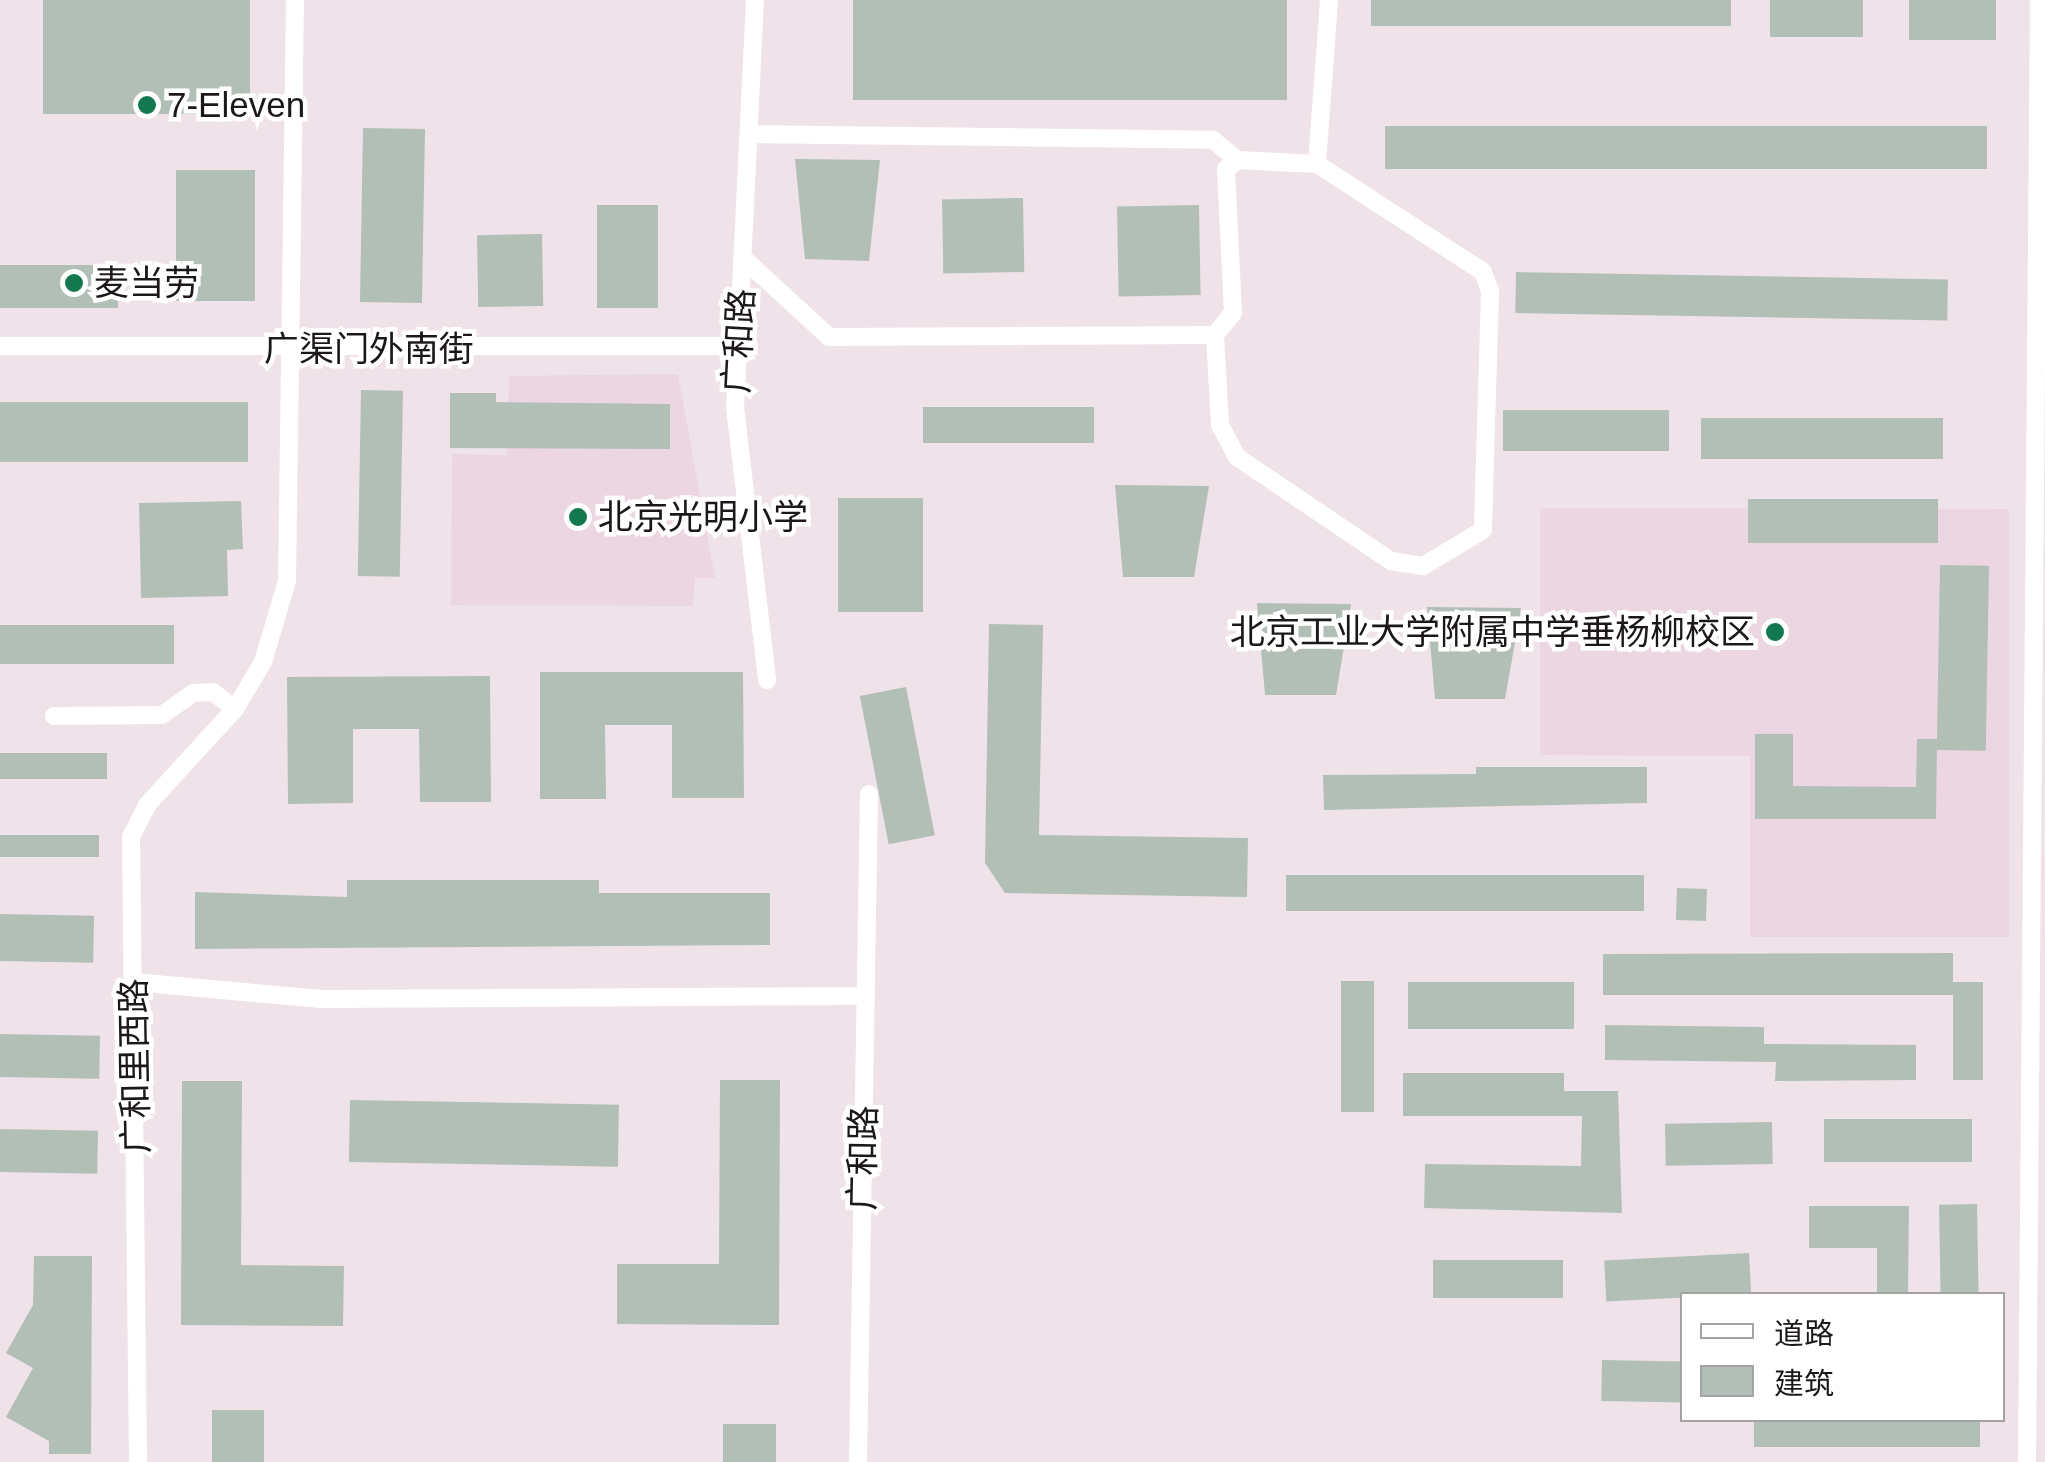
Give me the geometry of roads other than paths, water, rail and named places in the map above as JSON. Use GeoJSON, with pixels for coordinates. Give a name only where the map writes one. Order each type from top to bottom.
{"type":"FeatureCollection","features":[{"type":"Feature","properties":{"kind":"street","name":"广和里西路"},"geometry":{"type":"LineString","coordinates":[[138,1462],[131,837],[147,805],[234,709],[263,662],[287,581],[295,350],[295,0]]}},
{"type":"Feature","properties":{"kind":"street","name":"广和路"},"geometry":{"type":"LineString","coordinates":[[755,0],[737,346],[738,471],[767,680]]}},
{"type":"Feature","properties":{"kind":"street"},"geometry":{"type":"LineString","coordinates":[[1317,164],[1328,0]]}},
{"type":"Feature","properties":{"kind":"street"},"geometry":{"type":"LineString","coordinates":[[2028,1462],[2038,1146],[2040,0]]}},
{"type":"Feature","properties":{"kind":"street"},"geometry":{"type":"LineString","coordinates":[[749,134],[1213,140],[1238,160],[1317,164],[1483,272],[1490,291],[1483,530],[1423,566],[1391,561],[1237,457],[1220,425],[1215,335],[1233,314],[1226,169],[1238,160]]}},
{"type":"Feature","properties":{"kind":"street"},"geometry":{"type":"LineString","coordinates":[[744,259],[829,336],[1215,335]]}},
{"type":"Feature","properties":{"kind":"street","name":"广渠门外南街"},"geometry":{"type":"LineString","coordinates":[[0,346],[295,350],[737,346]]}},
{"type":"Feature","properties":{"kind":"street"},"geometry":{"type":"LineString","coordinates":[[54,716],[162,715],[193,693],[212,692],[234,709]]}},
{"type":"Feature","properties":{"kind":"street","name":"广和路"},"geometry":{"type":"LineString","coordinates":[[858,1462],[869,794]]}},
{"type":"Feature","properties":{"kind":"street"},"geometry":{"type":"LineString","coordinates":[[134,982],[321,998],[866,996]]}},
{"type":"Feature","properties":{"kind":"place","name":"7-Eleven"},"geometry":{"type":"Point","coordinates":[147,105]}},
{"type":"Feature","properties":{"kind":"place","name":"麦当劳"},"geometry":{"type":"Point","coordinates":[74,283]}},
{"type":"Feature","properties":{"kind":"place","name":"北京光明小学"},"geometry":{"type":"Point","coordinates":[578,517]}},
{"type":"Feature","properties":{"kind":"place","name":"北京工业大学附属中学垂杨柳校区"},"geometry":{"type":"Point","coordinates":[1775,632]}}]}
